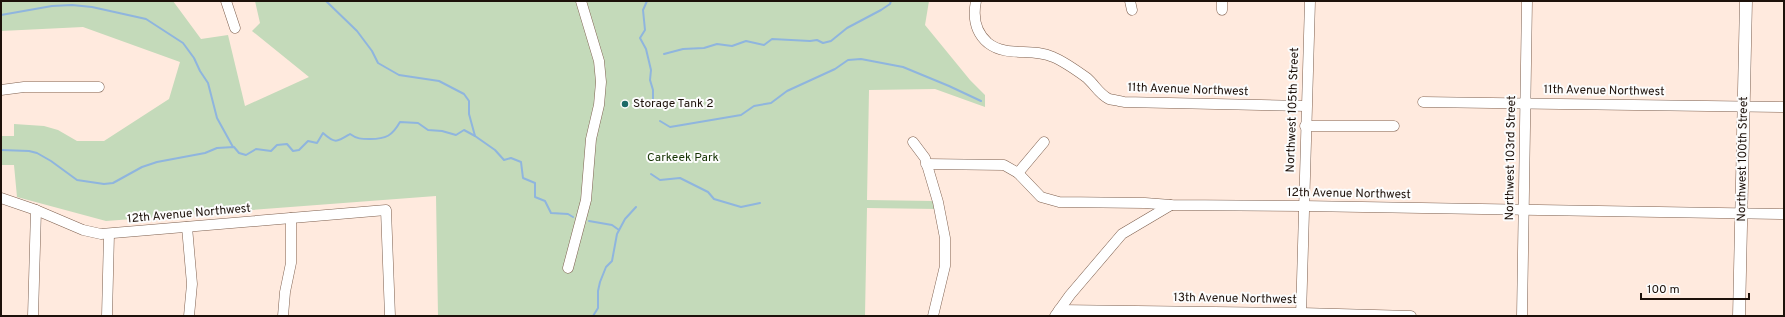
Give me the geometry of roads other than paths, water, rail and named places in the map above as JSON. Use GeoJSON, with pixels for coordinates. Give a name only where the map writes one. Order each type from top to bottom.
{"type":"FeatureCollection","features":[{"type":"Feature","properties":{"kind":"main road","name":"Northwest 100th Street"},"geometry":{"type":"LineString","coordinates":[[1740,316],[1746,1]]}},
{"type":"Feature","properties":{"kind":"street"},"geometry":{"type":"LineString","coordinates":[[226,1],[235,28]]}},
{"type":"Feature","properties":{"kind":"street"},"geometry":{"type":"LineString","coordinates":[[568,268],[586,200],[591,139],[599,105],[601,82],[599,61],[581,1]]}},
{"type":"Feature","properties":{"kind":"street","name":"11th Avenue Northwest"},"geometry":{"type":"LineString","coordinates":[[976,1],[974,18],[979,31],[987,42],[998,49],[1009,52],[1051,56],[1068,65],[1088,79],[1098,91],[1109,98],[1124,102],[1306,106]]}},
{"type":"Feature","properties":{"kind":"street","name":"Northwest 105th Street"},"geometry":{"type":"LineString","coordinates":[[1302,314],[1303,206],[1310,1]]}},
{"type":"Feature","properties":{"kind":"street","name":"Northwest 103rd Street"},"geometry":{"type":"LineString","coordinates":[[1522,316],[1527,1]]}},
{"type":"Feature","properties":{"kind":"street"},"geometry":{"type":"LineString","coordinates":[[1,90],[24,87],[99,87]]}},
{"type":"Feature","properties":{"kind":"street","name":"11th Avenue Northwest"},"geometry":{"type":"LineString","coordinates":[[1423,102],[1525,102],[1784,107]]}},
{"type":"Feature","properties":{"kind":"street"},"geometry":{"type":"LineString","coordinates":[[1306,126],[1394,126]]}},
{"type":"Feature","properties":{"kind":"street"},"geometry":{"type":"LineString","coordinates":[[913,142],[925,158],[941,214],[946,252],[942,278],[933,316]]}},
{"type":"Feature","properties":{"kind":"street"},"geometry":{"type":"LineString","coordinates":[[1018,173],[1044,142]]}},
{"type":"Feature","properties":{"kind":"street","name":"12th Avenue Northwest"},"geometry":{"type":"LineString","coordinates":[[926,164],[998,164],[1009,167],[1018,173],[1041,197],[1053,201],[1170,205],[1784,214]]}},
{"type":"Feature","properties":{"kind":"street","name":"12th Avenue Northwest"},"geometry":{"type":"LineString","coordinates":[[1,198],[36,210],[83,230],[101,234],[187,228],[386,210],[390,316]]}},
{"type":"Feature","properties":{"kind":"street"},"geometry":{"type":"LineString","coordinates":[[1057,313],[1122,234],[1170,205]]}},
{"type":"Feature","properties":{"kind":"street"},"geometry":{"type":"LineString","coordinates":[[33,316],[36,210]]}},
{"type":"Feature","properties":{"kind":"street"},"geometry":{"type":"LineString","coordinates":[[283,316],[285,292],[291,263],[291,218]]}},
{"type":"Feature","properties":{"kind":"street"},"geometry":{"type":"LineString","coordinates":[[187,228],[192,284],[188,316]]}},
{"type":"Feature","properties":{"kind":"street"},"geometry":{"type":"LineString","coordinates":[[107,316],[109,234]]}},
{"type":"Feature","properties":{"kind":"street","name":"13th Avenue Northwest"},"geometry":{"type":"LineString","coordinates":[[1057,313],[1411,316]]}},
{"type":"Feature","properties":{"kind":"waterway"},"geometry":{"type":"LineString","coordinates":[[326,1],[357,31],[372,51],[378,63],[399,75],[439,81],[464,94],[469,101],[469,114],[475,136],[495,150],[504,160],[511,158],[521,162],[523,178],[535,183],[535,197],[545,201],[551,213],[568,214],[573,217]]}},
{"type":"Feature","properties":{"kind":"waterway"},"geometry":{"type":"LineString","coordinates":[[647,1],[643,10],[645,30],[640,38],[646,49],[651,70],[650,80],[653,90],[653,101]]}},
{"type":"Feature","properties":{"kind":"waterway"},"geometry":{"type":"LineString","coordinates":[[664,54],[683,49],[704,48],[717,44],[732,46],[746,41],[764,45],[772,39],[817,40],[823,43],[831,41],[847,28],[881,10],[890,4],[891,1]]}},
{"type":"Feature","properties":{"kind":"waterway"},"geometry":{"type":"LineString","coordinates":[[1,15],[52,6],[72,5],[92,7],[146,19],[183,43],[194,58],[208,83],[217,118],[233,147]]}},
{"type":"Feature","properties":{"kind":"waterway"},"geometry":{"type":"LineString","coordinates":[[660,121],[670,127],[741,115],[754,106],[771,103],[787,91],[835,69],[848,60],[861,59],[903,67],[981,101]]}},
{"type":"Feature","properties":{"kind":"waterway"},"geometry":{"type":"LineString","coordinates":[[1,150],[29,151],[37,153],[51,161],[77,180],[104,184],[113,183],[142,167],[157,162],[205,153],[217,148],[234,147],[239,153],[246,155],[256,149],[271,151],[277,145],[287,144],[293,151],[299,150],[308,141],[317,143],[323,133],[330,139],[336,141],[350,134],[362,139],[376,139],[388,136],[394,131],[400,122],[418,123],[428,130],[442,131],[456,135],[464,130],[475,136]]}},
{"type":"Feature","properties":{"kind":"waterway"},"geometry":{"type":"LineString","coordinates":[[651,174],[660,180],[680,178],[708,192],[714,199],[741,207],[760,203]]}},
{"type":"Feature","properties":{"kind":"waterway"},"geometry":{"type":"LineString","coordinates":[[593,316],[598,308],[598,291],[600,282],[606,267],[612,261],[617,234],[625,219],[636,207]]}},
{"type":"Feature","properties":{"kind":"waterway"},"geometry":{"type":"LineString","coordinates":[[589,221],[612,225],[619,230]]}},
{"type":"Feature","properties":{"kind":"place","name":"Storage Tank 2"},"geometry":{"type":"Point","coordinates":[625,104]}},
{"type":"Feature","properties":{"kind":"park label","name":"Carkeek Park"},"geometry":{"type":"Point","coordinates":[683,158]}}]}
